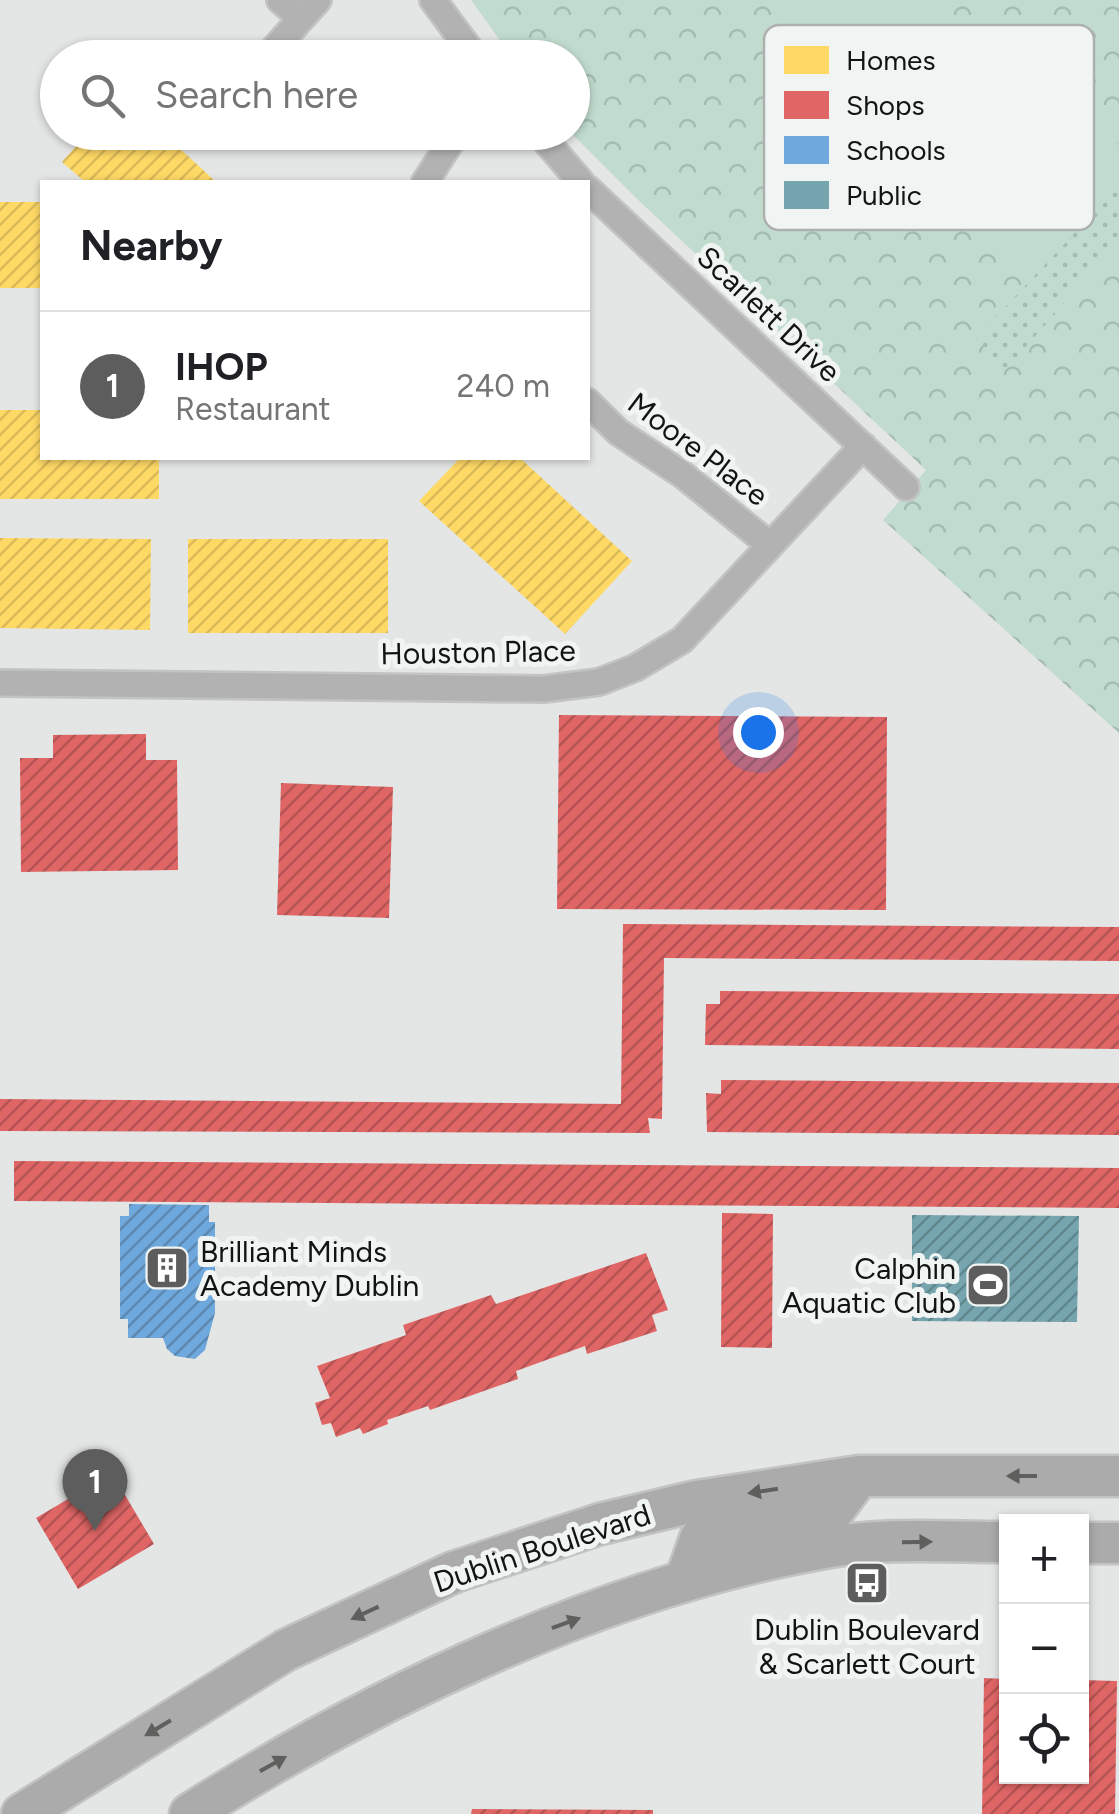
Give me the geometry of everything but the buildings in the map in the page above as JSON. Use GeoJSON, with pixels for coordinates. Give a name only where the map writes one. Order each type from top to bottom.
{"type":"FeatureCollection","features":[{"type":"Feature","properties":{"kind":"main road","name":"Dublin Boulevard"},"geometry":{"type":"LineString","coordinates":[[22,1814],[286,1650],[454,1572],[620,1520],[698,1502],[859,1476],[1119,1476]]}},
{"type":"Feature","properties":{"kind":"main road"},"geometry":{"type":"LineString","coordinates":[[686,1579],[700,1539],[834,1510],[859,1476]]}},
{"type":"Feature","properties":{"kind":"main road"},"geometry":{"type":"LineString","coordinates":[[190,1814],[242,1780],[388,1700],[546,1631],[686,1579],[827,1547],[999,1542]]}},
{"type":"Feature","properties":{"kind":"main road"},"geometry":{"type":"LineString","coordinates":[[1089,1543],[1119,1543]]}},
{"type":"Feature","properties":{"kind":"street"},"geometry":{"type":"LineString","coordinates":[[280,0],[310,9],[282,40]]}},
{"type":"Feature","properties":{"kind":"street"},"geometry":{"type":"LineString","coordinates":[[433,0],[463,40]]}},
{"type":"Feature","properties":{"kind":"street"},"geometry":{"type":"LineString","coordinates":[[426,180],[445,150]]}},
{"type":"Feature","properties":{"kind":"street"},"geometry":{"type":"LineString","coordinates":[[554,150],[580,180]]}},
{"type":"Feature","properties":{"kind":"street","name":"Scarlett Drive"},"geometry":{"type":"LineString","coordinates":[[590,191],[906,487]]}},
{"type":"Feature","properties":{"kind":"street","name":"Moore Place"},"geometry":{"type":"LineString","coordinates":[[590,404],[618,432],[682,475],[770,546]]}},
{"type":"Feature","properties":{"kind":"street","name":"Houston Place"},"geometry":{"type":"LineString","coordinates":[[0,683],[544,689],[599,682],[636,668],[682,640],[862,446]]}},
{"type":"Feature","properties":{"kind":"green space"},"geometry":{"type":"Polygon","coordinates":[[[471,0],[1119,0],[1119,733],[883,520],[926,470],[588,150],[590,40],[500,40],[471,0]]]}},
{"type":"Feature","properties":{"kind":"green space"},"geometry":{"type":"Polygon","coordinates":[[[806,0],[934,0],[961,25],[783,25],[806,0]]]}},
{"type":"Feature","properties":{"kind":"green space"},"geometry":{"type":"Polygon","coordinates":[[[1094,122],[1119,145],[1119,186],[1094,212],[1094,122]]]}},
{"type":"Feature","properties":{"kind":"green space"},"geometry":{"type":"Polygon","coordinates":[[[1119,186],[1119,241],[1006,369],[975,339],[1078,230],[1094,230],[1094,213],[1119,186]]]}},
{"type":"Feature","properties":{"kind":"green space"},"geometry":{"type":"Polygon","coordinates":[[[979,230],[1077,230],[1039,270],[1023,272],[979,230]]]}},
{"type":"Feature","properties":{"kind":"place","name":"Brilliant Minds Academy Dublin"},"geometry":{"type":"Point","coordinates":[167,1268]}},
{"type":"Feature","properties":{"kind":"place","name":"Calphin Aquatic Club"},"geometry":{"type":"Point","coordinates":[988,1285]}},
{"type":"Feature","properties":{"kind":"place","name":"IHOP"},"geometry":{"type":"Point","coordinates":[95,1531]}},
{"type":"Feature","properties":{"kind":"place","name":"Dublin Boulevard & Scarlett Court"},"geometry":{"type":"Point","coordinates":[867,1583]}}]}
